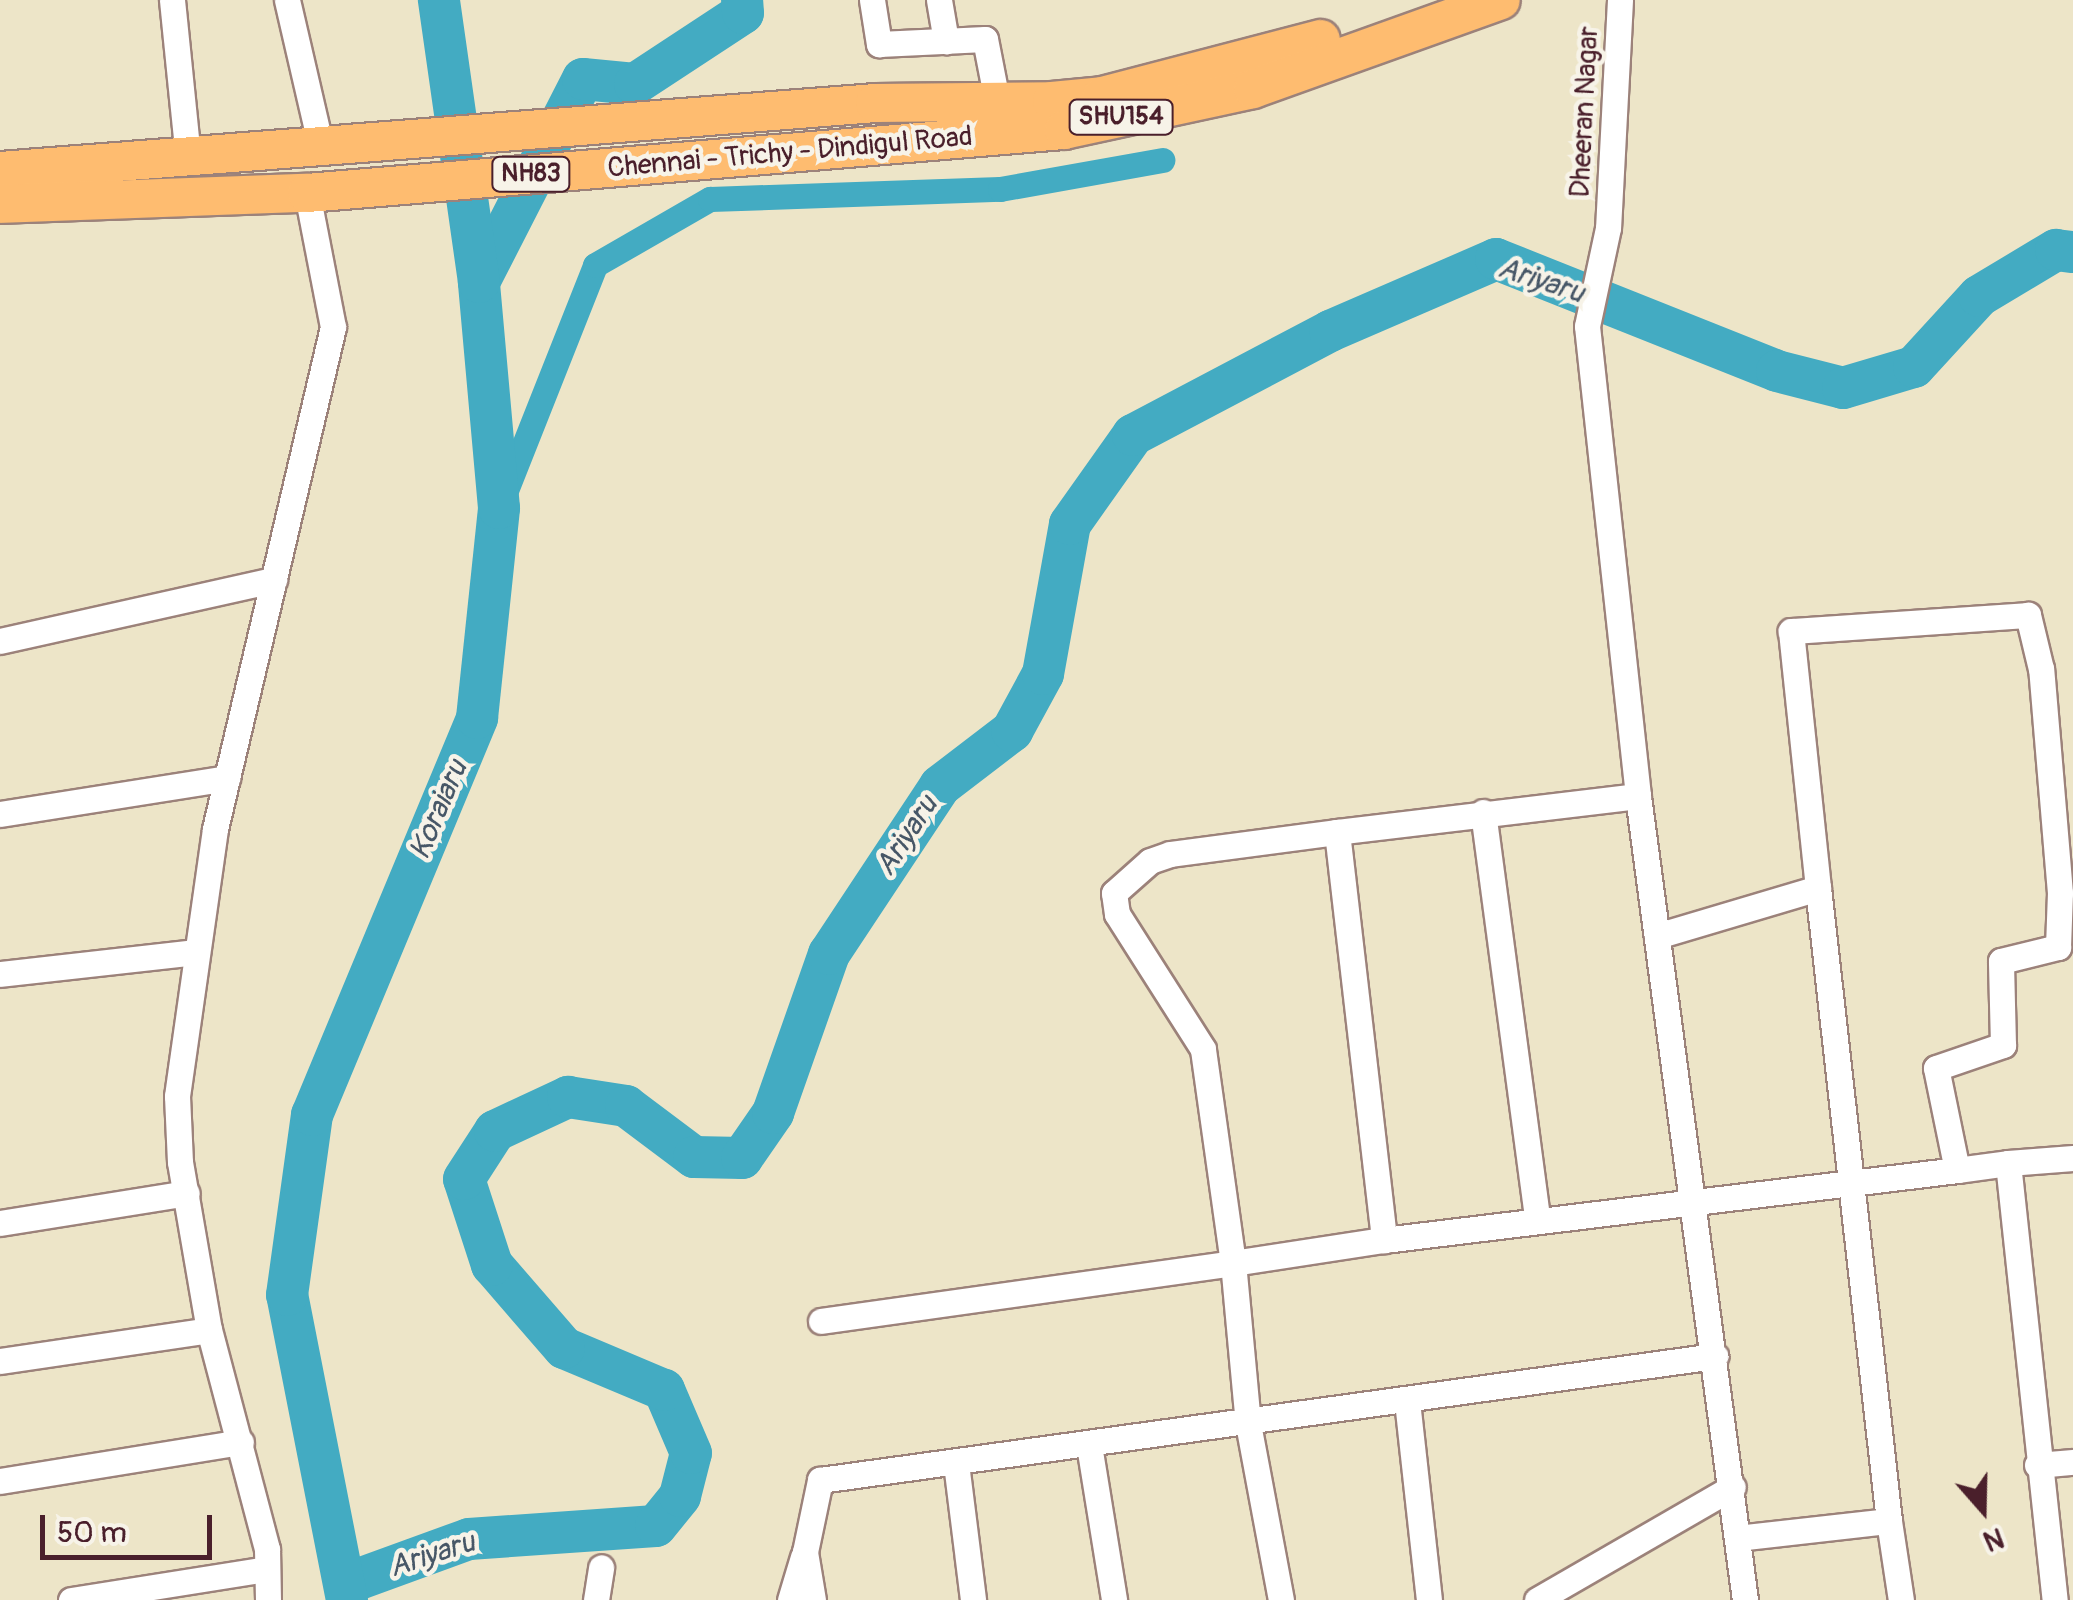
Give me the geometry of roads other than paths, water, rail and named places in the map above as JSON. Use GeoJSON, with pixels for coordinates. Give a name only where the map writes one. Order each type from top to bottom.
{"type":"FeatureCollection","features":[{"type":"Feature","properties":{"kind":"highway","name":"Chennai - Trichy - Dindigul Road"},"geometry":{"type":"LineString","coordinates":[[0,170],[875,103],[998,106],[1120,92],[1296,48],[1438,0]]}},
{"type":"Feature","properties":{"kind":"highway","name":"Chennai - Trichy - Dindigul Road"},"geometry":{"type":"LineString","coordinates":[[0,204],[322,192],[1064,130],[1253,88],[1501,0]]}},
{"type":"Feature","properties":{"kind":"street"},"geometry":{"type":"LineString","coordinates":[[172,0],[188,157]]}},
{"type":"Feature","properties":{"kind":"street"},"geometry":{"type":"LineString","coordinates":[[287,0],[333,147]]}},
{"type":"Feature","properties":{"kind":"street"},"geometry":{"type":"LineString","coordinates":[[872,0],[880,44],[985,39],[998,106]]}},
{"type":"Feature","properties":{"kind":"street"},"geometry":{"type":"LineString","coordinates":[[940,0],[946,41]]}},
{"type":"Feature","properties":{"kind":"street","name":"Dheeran Nagar"},"geometry":{"type":"LineString","coordinates":[[1620,0],[1608,228],[1587,326],[1638,796],[1734,1487],[1745,1600]]}},
{"type":"Feature","properties":{"kind":"street"},"geometry":{"type":"LineString","coordinates":[[268,1600],[267,1569],[241,1442],[209,1330],[187,1193],[177,1096],[194,952],[227,778],[333,327],[322,192]]}},
{"type":"Feature","properties":{"kind":"street"},"geometry":{"type":"LineString","coordinates":[[0,641],[274,580]]}},
{"type":"Feature","properties":{"kind":"street"},"geometry":{"type":"LineString","coordinates":[[1901,1600],[1889,1521],[1792,631],[2028,615],[2041,668],[2060,893],[2058,948],[2002,961],[2004,1044],[1936,1068],[1958,1170]]}},
{"type":"Feature","properties":{"kind":"street"},"geometry":{"type":"LineString","coordinates":[[0,814],[227,778]]}},
{"type":"Feature","properties":{"kind":"street"},"geometry":{"type":"LineString","coordinates":[[1281,1600],[1248,1424],[1233,1263],[1203,1049],[1117,914],[1114,893],[1119,883],[1170,854],[1483,812],[1638,796]]}},
{"type":"Feature","properties":{"kind":"street"},"geometry":{"type":"LineString","coordinates":[[1483,812],[1537,1216]]}},
{"type":"Feature","properties":{"kind":"street"},"geometry":{"type":"LineString","coordinates":[[1338,832],[1384,1240]]}},
{"type":"Feature","properties":{"kind":"street"},"geometry":{"type":"LineString","coordinates":[[1656,936],[1818,888]]}},
{"type":"Feature","properties":{"kind":"street"},"geometry":{"type":"LineString","coordinates":[[0,974],[194,952]]}},
{"type":"Feature","properties":{"kind":"street"},"geometry":{"type":"LineString","coordinates":[[821,1321],[1537,1216],[2073,1158]]}},
{"type":"Feature","properties":{"kind":"street"},"geometry":{"type":"LineString","coordinates":[[2008,1163],[2054,1600]]}},
{"type":"Feature","properties":{"kind":"street"},"geometry":{"type":"LineString","coordinates":[[0,1223],[187,1193]]}},
{"type":"Feature","properties":{"kind":"street"},"geometry":{"type":"LineString","coordinates":[[0,1362],[209,1330]]}},
{"type":"Feature","properties":{"kind":"street"},"geometry":{"type":"LineString","coordinates":[[790,1600],[820,1480],[1248,1424],[1715,1356]]}},
{"type":"Feature","properties":{"kind":"street"},"geometry":{"type":"LineString","coordinates":[[1407,1401],[1429,1600]]}},
{"type":"Feature","properties":{"kind":"street"},"geometry":{"type":"LineString","coordinates":[[0,1480],[241,1442]]}},
{"type":"Feature","properties":{"kind":"street"},"geometry":{"type":"LineString","coordinates":[[1089,1445],[1114,1600]]}},
{"type":"Feature","properties":{"kind":"street"},"geometry":{"type":"LineString","coordinates":[[956,1462],[974,1600]]}},
{"type":"Feature","properties":{"kind":"street"},"geometry":{"type":"LineString","coordinates":[[2037,1465],[2073,1462]]}},
{"type":"Feature","properties":{"kind":"street"},"geometry":{"type":"LineString","coordinates":[[1537,1600],[1734,1487]]}},
{"type":"Feature","properties":{"kind":"street"},"geometry":{"type":"LineString","coordinates":[[1737,1538],[1889,1521]]}},
{"type":"Feature","properties":{"kind":"street"},"geometry":{"type":"LineString","coordinates":[[804,1552],[813,1600]]}},
{"type":"Feature","properties":{"kind":"street"},"geometry":{"type":"LineString","coordinates":[[596,1600],[601,1567]]}},
{"type":"Feature","properties":{"kind":"street"},"geometry":{"type":"LineString","coordinates":[[70,1600],[267,1569]]}},
{"type":"Feature","properties":{"kind":"waterway","name":"Koraiaru"},"geometry":{"type":"LineString","coordinates":[[347,1600],[287,1295],[312,1115],[477,718],[499,508],[479,282],[439,0]]}},
{"type":"Feature","properties":{"kind":"waterway"},"geometry":{"type":"LineString","coordinates":[[479,282],[583,79],[635,84],[743,13],[742,0]]}},
{"type":"Feature","properties":{"kind":"waterway"},"geometry":{"type":"LineString","coordinates":[[499,508],[595,265],[710,199],[1000,189],[1162,160]]}},
{"type":"Feature","properties":{"kind":"waterway","name":"Ariyaru"},"geometry":{"type":"LineString","coordinates":[[348,1583],[469,1539],[656,1526],[680,1496],[691,1453],[664,1390],[564,1348],[492,1265],[464,1179],[495,1131],[568,1097],[626,1106],[694,1157],[742,1158],[773,1113],[829,954],[940,786],[1012,731],[1043,674],[1070,524],[1133,435],[1330,331],[1496,259],[1777,371],[1843,388],[1914,367],[1979,296],[2056,250],[2073,252]]}}]}
